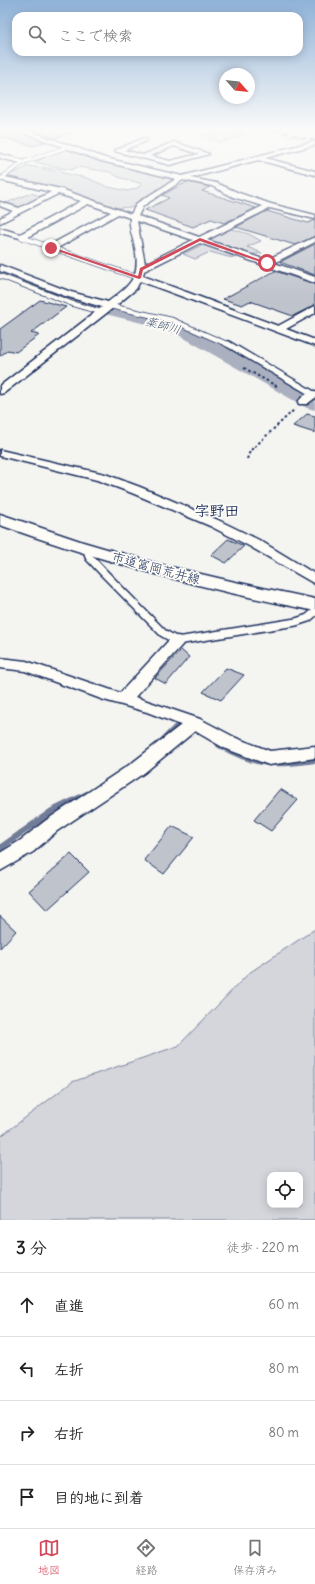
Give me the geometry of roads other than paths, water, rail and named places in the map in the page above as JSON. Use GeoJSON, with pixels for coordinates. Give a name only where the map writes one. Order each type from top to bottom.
{"type":"FeatureCollection","features":[{"type":"Feature","properties":{"kind":"street"},"geometry":{"type":"LineString","coordinates":[[31,186],[58,191],[315,280]]}},
{"type":"Feature","properties":{"kind":"street"},"geometry":{"type":"LineString","coordinates":[[0,391],[133,287],[140,274],[142,251],[132,223],[134,211],[140,205],[170,186]]}},
{"type":"Feature","properties":{"kind":"street"},"geometry":{"type":"LineString","coordinates":[[218,186],[236,195],[269,206],[315,217]]}},
{"type":"Feature","properties":{"kind":"street"},"geometry":{"type":"LineString","coordinates":[[0,221],[58,191]]}},
{"type":"Feature","properties":{"kind":"street"},"geometry":{"type":"LineString","coordinates":[[0,230],[21,237],[87,201]]}},
{"type":"Feature","properties":{"kind":"street"},"geometry":{"type":"LineString","coordinates":[[0,204],[20,211]]}},
{"type":"Feature","properties":{"kind":"street"},"geometry":{"type":"LineString","coordinates":[[140,274],[200,240],[269,206]]}},
{"type":"Feature","properties":{"kind":"street"},"geometry":{"type":"LineString","coordinates":[[51,248],[118,211]]}},
{"type":"Feature","properties":{"kind":"street"},"geometry":{"type":"LineString","coordinates":[[267,263],[315,239]]}},
{"type":"Feature","properties":{"kind":"street"},"geometry":{"type":"LineString","coordinates":[[0,276],[4,270],[68,294],[110,306]]}},
{"type":"Feature","properties":{"kind":"street"},"geometry":{"type":"LineString","coordinates":[[140,274],[315,343]]}},
{"type":"Feature","properties":{"kind":"street"},"geometry":{"type":"LineString","coordinates":[[279,329],[315,309]]}},
{"type":"Feature","properties":{"kind":"street"},"geometry":{"type":"LineString","coordinates":[[303,402],[314,394]]}},
{"type":"Feature","properties":{"kind":"street"},"geometry":{"type":"LineString","coordinates":[[0,454],[101,477],[136,490],[214,523],[254,543],[315,580]]}},
{"type":"Feature","properties":{"kind":"street","name":"市道富岡荒井線"},"geometry":{"type":"LineString","coordinates":[[0,519],[87,549],[192,578],[315,605]]}},
{"type":"Feature","properties":{"kind":"street"},"geometry":{"type":"LineString","coordinates":[[124,699],[176,641]]}},
{"type":"Feature","properties":{"kind":"street"},"geometry":{"type":"LineString","coordinates":[[0,663],[26,666],[109,696],[124,699],[194,723],[230,743],[269,758],[315,752]]}},
{"type":"Feature","properties":{"kind":"street"},"geometry":{"type":"LineString","coordinates":[[0,863],[27,846],[51,826],[138,768],[194,723]]}},
{"type":"Feature","properties":{"kind":"lane"},"geometry":{"type":"LineString","coordinates":[[21,237],[51,248],[140,274]]}},
{"type":"Feature","properties":{"kind":"lane"},"geometry":{"type":"LineString","coordinates":[[0,276],[73,304],[101,312]]}},
{"type":"Feature","properties":{"kind":"lane"},"geometry":{"type":"LineString","coordinates":[[110,306],[163,318],[198,330],[244,353],[314,394]]}},
{"type":"Feature","properties":{"kind":"lane"},"geometry":{"type":"LineString","coordinates":[[87,549],[89,558],[163,633],[176,641],[296,622],[308,618],[315,612]]}},
{"type":"Feature","properties":{"kind":"waterway","name":"薬師川"},"geometry":{"type":"LineString","coordinates":[[0,272],[80,302],[157,321],[184,330],[226,352],[315,403]]}},
{"type":"Feature","properties":{"kind":"waterway"},"geometry":{"type":"LineString","coordinates":[[162,741],[179,724]]}},
{"type":"Feature","properties":{"kind":"waterway"},"geometry":{"type":"LineString","coordinates":[[219,745],[244,757],[266,763],[288,763],[315,760]]}},
{"type":"Feature","properties":{"kind":"waterway"},"geometry":{"type":"LineString","coordinates":[[0,848],[52,811],[87,794]]}},
{"type":"Feature","properties":{"kind":"district","name":"字野田"},"geometry":{"type":"Point","coordinates":[217,510]}}]}
